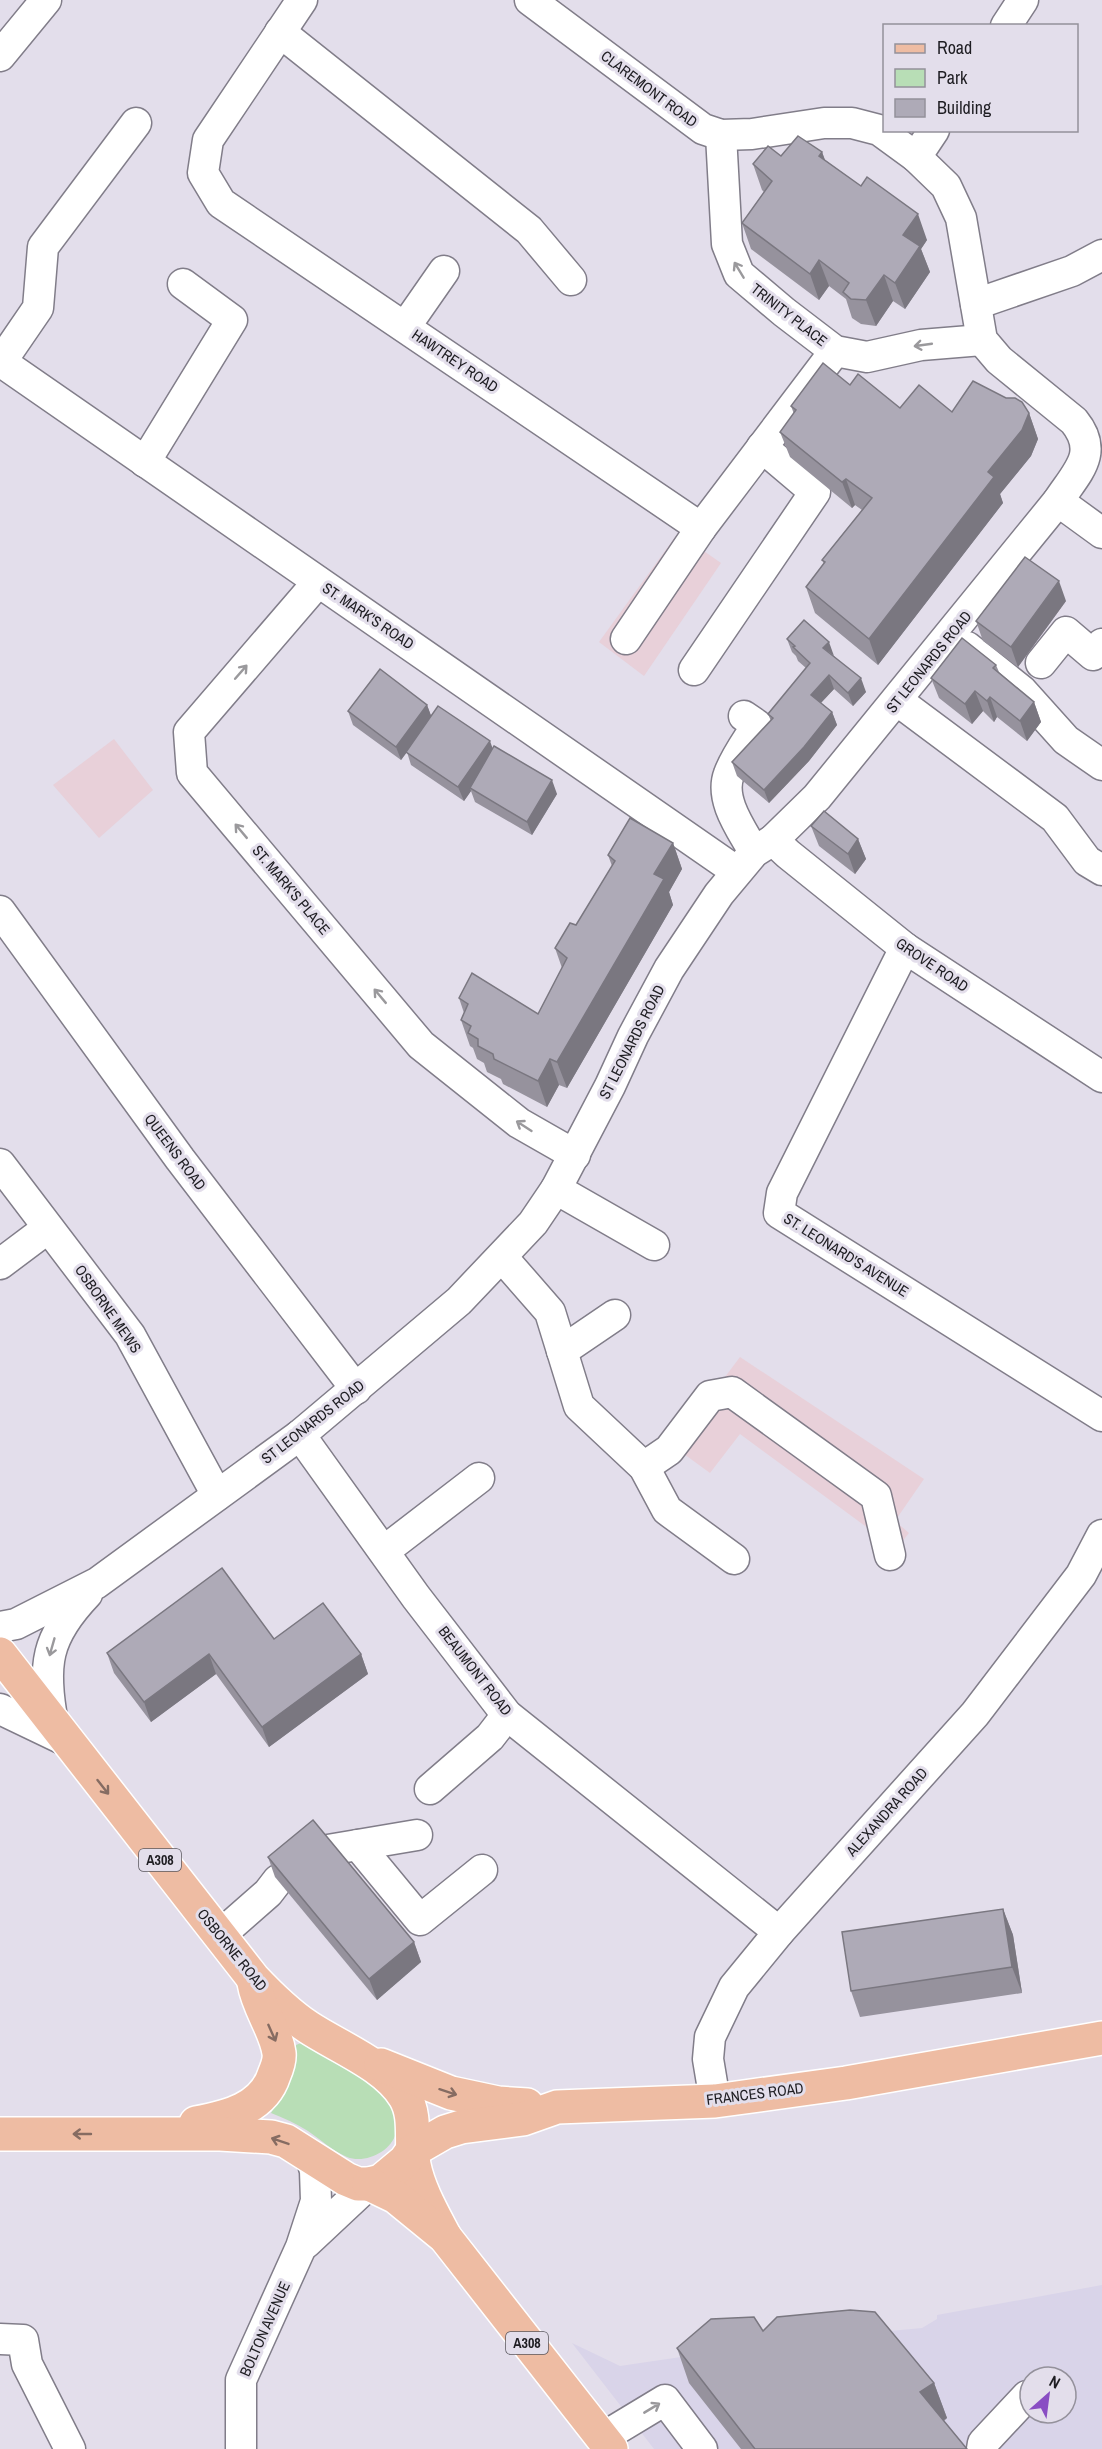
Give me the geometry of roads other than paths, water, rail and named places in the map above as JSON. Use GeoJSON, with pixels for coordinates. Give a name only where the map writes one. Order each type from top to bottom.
{"type":"FeatureCollection","features":[{"type":"Feature","properties":{"kind":"main road","name":"OSBORNE ROAD"},"geometry":{"type":"LineString","coordinates":[[0,1654],[253,1978],[290,2014],[355,2054],[396,2085],[405,2096],[412,2122],[412,2151],[420,2183],[445,2236],[607,2444]]}},
{"type":"Feature","properties":{"kind":"main road"},"geometry":{"type":"LineString","coordinates":[[141,2134],[222,2118],[244,2109],[256,2102],[273,2080],[279,2054],[256,1997],[253,1978]]}},
{"type":"Feature","properties":{"kind":"main road","name":"FRANCES ROAD"},"geometry":{"type":"LineString","coordinates":[[369,2184],[381,2181],[396,2170],[412,2151],[445,2132],[461,2127],[524,2119],[557,2107],[715,2100],[846,2083],[1102,2038]]}},
{"type":"Feature","properties":{"kind":"main road"},"geometry":{"type":"LineString","coordinates":[[355,2054],[459,2096],[498,2103],[557,2107]]}},
{"type":"Feature","properties":{"kind":"main road","name":"A308"},"geometry":{"type":"LineString","coordinates":[[0,2134],[220,2134],[271,2137],[286,2141],[346,2180],[358,2184],[369,2184]]}},
{"type":"Feature","properties":{"kind":"main road","name":"OSBORNE ROAD"},"geometry":{"type":"LineString","coordinates":[[369,2184],[396,2197],[445,2236]]}},
{"type":"Feature","properties":{"kind":"street"},"geometry":{"type":"LineString","coordinates":[[0,56],[46,0]]}},
{"type":"Feature","properties":{"kind":"street","name":"HAWTREY ROAD"},"geometry":{"type":"LineString","coordinates":[[302,0],[208,140],[203,174],[221,202],[701,528]]}},
{"type":"Feature","properties":{"kind":"street","name":"CLAREMONT ROAD"},"geometry":{"type":"LineString","coordinates":[[530,0],[703,129],[721,135],[752,134],[824,123],[852,123],[879,130],[916,158]]}},
{"type":"Feature","properties":{"kind":"street"},"geometry":{"type":"LineString","coordinates":[[1007,24],[1023,0]]}},
{"type":"Feature","properties":{"kind":"street"},"geometry":{"type":"LineString","coordinates":[[280,32],[529,230],[571,280]]}},
{"type":"Feature","properties":{"kind":"street"},"geometry":{"type":"LineString","coordinates":[[0,361],[38,308],[43,247],[136,123]]}},
{"type":"Feature","properties":{"kind":"street"},"geometry":{"type":"LineString","coordinates":[[933,132],[916,158],[946,186],[961,218],[981,340],[999,360],[1095,441]]}},
{"type":"Feature","properties":{"kind":"street","name":"TRINITY PLACE"},"geometry":{"type":"LineString","coordinates":[[721,135],[727,244],[739,274],[835,351],[867,357],[921,345],[981,340]]}},
{"type":"Feature","properties":{"kind":"street"},"geometry":{"type":"LineString","coordinates":[[976,304],[1072,271],[1102,255]]}},
{"type":"Feature","properties":{"kind":"street"},"geometry":{"type":"LineString","coordinates":[[405,327],[444,271]]}},
{"type":"Feature","properties":{"kind":"street"},"geometry":{"type":"LineString","coordinates":[[145,462],[232,320],[183,284]]}},
{"type":"Feature","properties":{"kind":"street"},"geometry":{"type":"LineString","coordinates":[[626,639],[701,528],[835,351]]}},
{"type":"Feature","properties":{"kind":"street","name":"ST. MARK'S ROAD"},"geometry":{"type":"LineString","coordinates":[[0,361],[318,582],[754,854]]}},
{"type":"Feature","properties":{"kind":"street","name":"ST LEONARDS ROAD"},"geometry":{"type":"LineString","coordinates":[[0,1627],[16,1624],[97,1583],[218,1496],[300,1435],[356,1389],[459,1301],[502,1257],[533,1223],[556,1189],[669,969],[700,921],[754,854],[817,797],[898,701],[1058,501],[1083,464],[1095,441]]}},
{"type":"Feature","properties":{"kind":"street"},"geometry":{"type":"LineString","coordinates":[[694,670],[814,492],[762,447]]}},
{"type":"Feature","properties":{"kind":"street"},"geometry":{"type":"LineString","coordinates":[[1058,501],[1102,533]]}},
{"type":"Feature","properties":{"kind":"street","name":"ST. MARK'S PLACE"},"geometry":{"type":"LineString","coordinates":[[318,582],[189,732],[192,773],[421,1045],[519,1123],[574,1155]]}},
{"type":"Feature","properties":{"kind":"street"},"geometry":{"type":"LineString","coordinates":[[1041,663],[1066,632],[1093,656],[1102,644]]}},
{"type":"Feature","properties":{"kind":"street"},"geometry":{"type":"LineString","coordinates":[[951,634],[1022,691],[1066,740],[1102,765]]}},
{"type":"Feature","properties":{"kind":"street"},"geometry":{"type":"LineString","coordinates":[[898,701],[1055,818],[1087,861],[1102,870]]}},
{"type":"Feature","properties":{"kind":"street"},"geometry":{"type":"LineString","coordinates":[[744,716],[757,725],[728,775],[728,791],[729,804],[754,854]]}},
{"type":"Feature","properties":{"kind":"street","name":"GROVE ROAD"},"geometry":{"type":"LineString","coordinates":[[754,854],[788,854],[905,948],[1102,1077]]}},
{"type":"Feature","properties":{"kind":"street","name":"QUEENS ROAD"},"geometry":{"type":"LineString","coordinates":[[0,911],[180,1159],[356,1389]]}},
{"type":"Feature","properties":{"kind":"street","name":"ST. LEONARD'S AVENUE"},"geometry":{"type":"LineString","coordinates":[[905,948],[782,1193],[779,1213],[1102,1416]]}},
{"type":"Feature","properties":{"kind":"street","name":"OSBORNE MEWS"},"geometry":{"type":"LineString","coordinates":[[0,1164],[130,1335],[218,1496]]}},
{"type":"Feature","properties":{"kind":"street"},"geometry":{"type":"LineString","coordinates":[[556,1189],[654,1245]]}},
{"type":"Feature","properties":{"kind":"street"},"geometry":{"type":"LineString","coordinates":[[0,1264],[48,1228]]}},
{"type":"Feature","properties":{"kind":"street"},"geometry":{"type":"LineString","coordinates":[[502,1257],[550,1312],[579,1406],[644,1467],[667,1510],[734,1559]]}},
{"type":"Feature","properties":{"kind":"street"},"geometry":{"type":"LineString","coordinates":[[562,1351],[615,1315]]}},
{"type":"Feature","properties":{"kind":"street"},"geometry":{"type":"LineString","coordinates":[[644,1467],[669,1450],[710,1396],[732,1392],[876,1496],[890,1555]]}},
{"type":"Feature","properties":{"kind":"street","name":"BEAUMONT ROAD"},"geometry":{"type":"LineString","coordinates":[[300,1435],[507,1715],[779,1932]]}},
{"type":"Feature","properties":{"kind":"street"},"geometry":{"type":"LineString","coordinates":[[384,1551],[479,1478]]}},
{"type":"Feature","properties":{"kind":"street","name":"ALEXANDRA ROAD"},"geometry":{"type":"LineString","coordinates":[[715,2100],[708,2059],[710,2037],[734,1987],[779,1932],[975,1714],[1081,1575],[1102,1535]]}},
{"type":"Feature","properties":{"kind":"street","name":"ST LEONARDS ROAD"},"geometry":{"type":"LineString","coordinates":[[59,1732],[46,1670],[51,1646],[64,1620],[97,1583]]}},
{"type":"Feature","properties":{"kind":"street"},"geometry":{"type":"LineString","coordinates":[[0,1709],[59,1732]]}},
{"type":"Feature","properties":{"kind":"street"},"geometry":{"type":"LineString","coordinates":[[430,1789],[490,1737],[507,1715]]}},
{"type":"Feature","properties":{"kind":"street"},"geometry":{"type":"LineString","coordinates":[[328,1850],[417,1835]]}},
{"type":"Feature","properties":{"kind":"street"},"geometry":{"type":"LineString","coordinates":[[358,1845],[420,1920],[482,1870]]}},
{"type":"Feature","properties":{"kind":"street"},"geometry":{"type":"LineString","coordinates":[[219,1936],[268,1893],[278,1880]]}},
{"type":"Feature","properties":{"kind":"street","name":"BOLTON AVENUE"},"geometry":{"type":"LineString","coordinates":[[241,2449],[241,2380],[301,2247],[316,2200],[315,2171],[311,2157]]}},
{"type":"Feature","properties":{"kind":"street","name":"BOLTON AVENUE"},"geometry":{"type":"LineString","coordinates":[[301,2247],[369,2184]]}},
{"type":"Feature","properties":{"kind":"street"},"geometry":{"type":"LineString","coordinates":[[0,2339],[23,2340],[27,2364],[70,2449]]}},
{"type":"Feature","properties":{"kind":"street"},"geometry":{"type":"LineString","coordinates":[[607,2444],[665,2400],[702,2449]]}},
{"type":"Feature","properties":{"kind":"street"},"geometry":{"type":"LineString","coordinates":[[982,2449],[983,2443],[1018,2406]]}}]}
